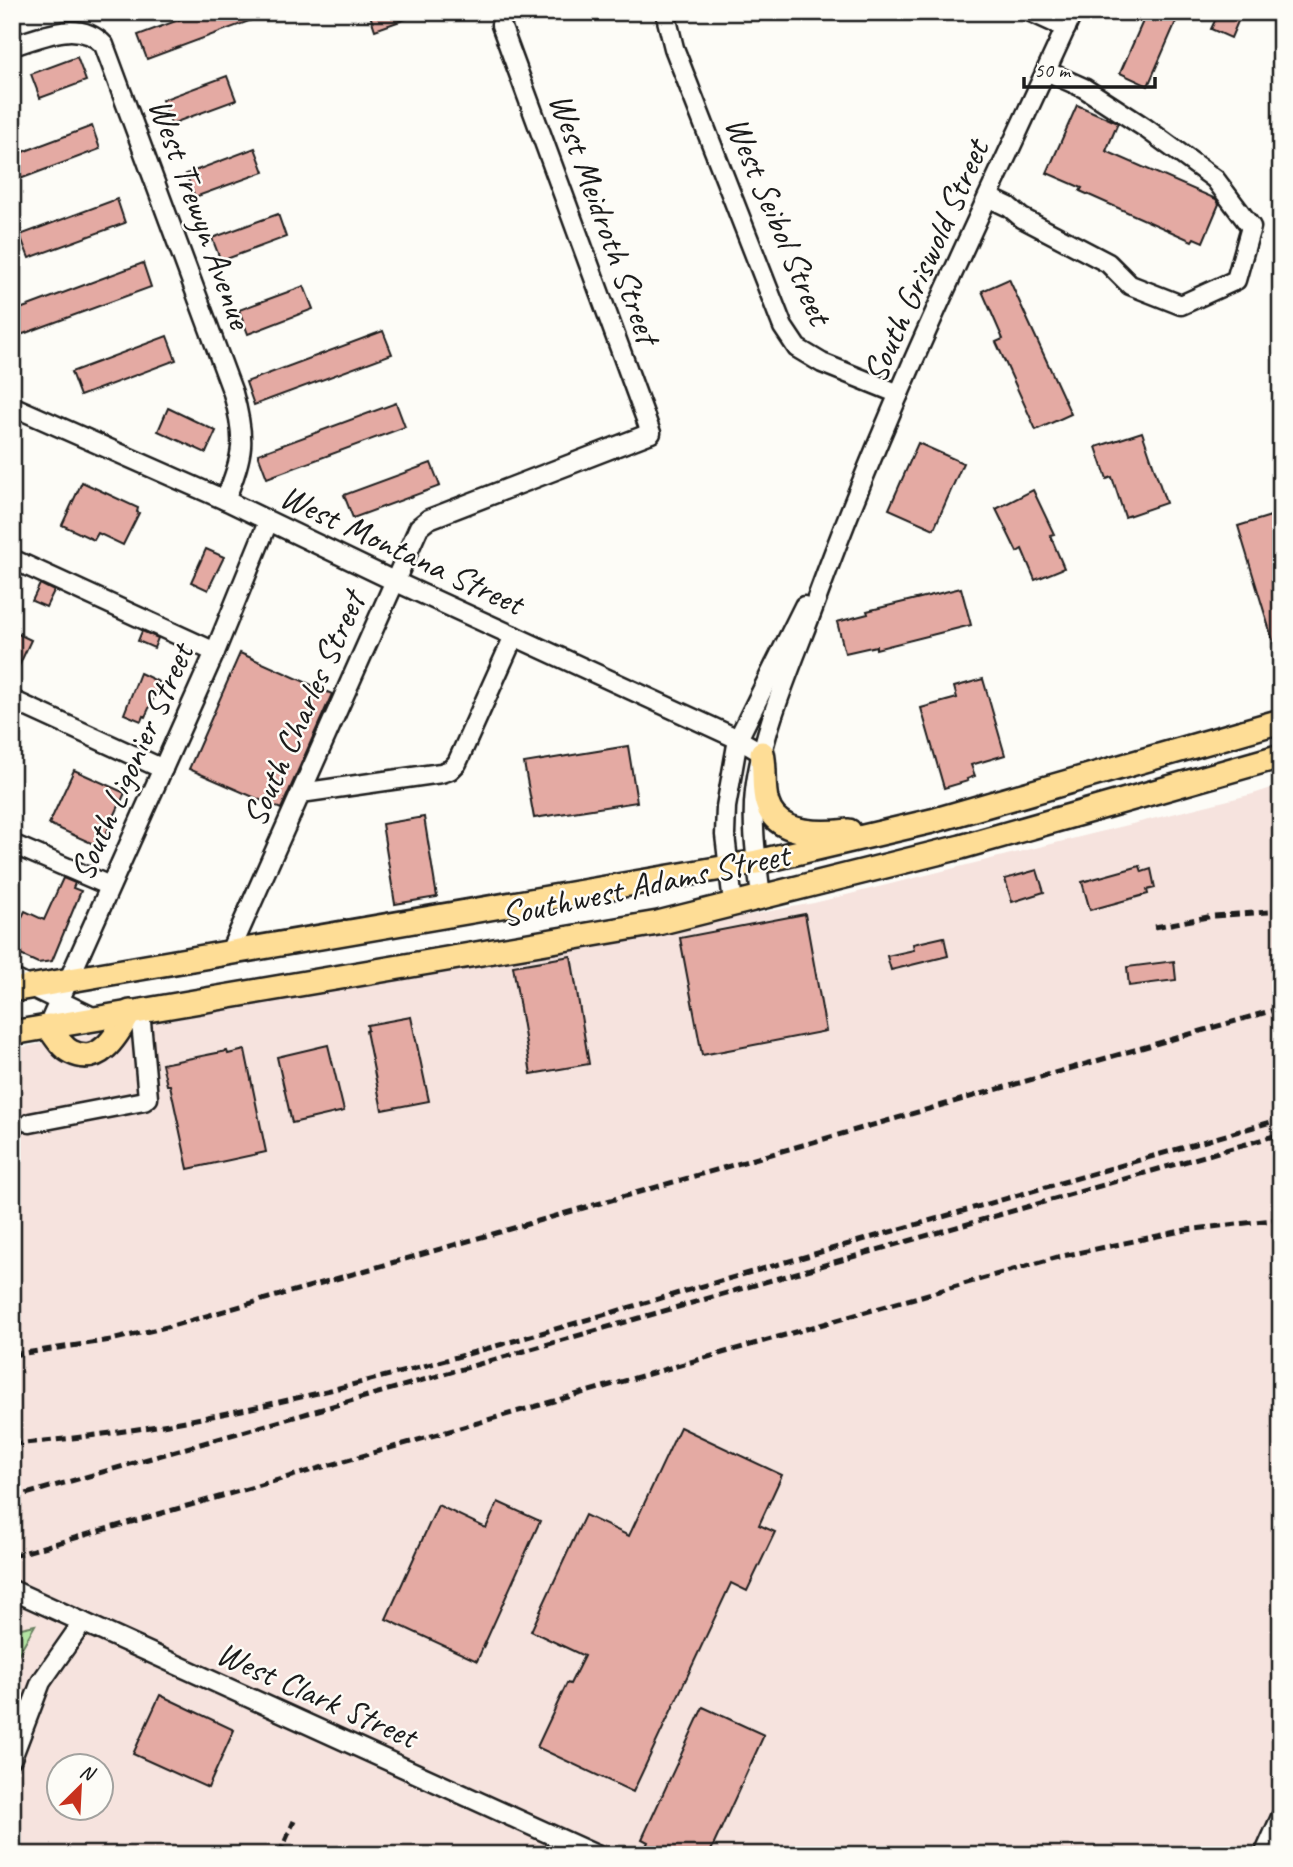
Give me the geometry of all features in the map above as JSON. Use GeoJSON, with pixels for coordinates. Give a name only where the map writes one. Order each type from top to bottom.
{"type":"FeatureCollection","features":[{"type":"Feature","properties":{"kind":"main road","name":"Southwest Adams Street"},"geometry":{"type":"LineString","coordinates":[[19,985],[64,991],[229,954],[757,862],[932,821],[1281,721]]}},
{"type":"Feature","properties":{"kind":"main road"},"geometry":{"type":"LineString","coordinates":[[762,753],[767,805],[776,819],[790,827],[807,831],[838,832],[932,821]]}},
{"type":"Feature","properties":{"kind":"main road","name":"Southwest Adams Street"},"geometry":{"type":"LineString","coordinates":[[12,1033],[658,923],[961,847],[1281,756]]}},
{"type":"Feature","properties":{"kind":"main road"},"geometry":{"type":"LineString","coordinates":[[48,1026],[64,1046],[81,1055],[99,1052],[113,1040],[135,1012]]}},
{"type":"Feature","properties":{"kind":"street","name":"West Seibol Street"},"geometry":{"type":"LineString","coordinates":[[665,12],[674,48],[783,327],[797,348],[822,363],[899,394]]}},
{"type":"Feature","properties":{"kind":"street"},"geometry":{"type":"LineString","coordinates":[[1031,12],[1069,20]]}},
{"type":"Feature","properties":{"kind":"street","name":"South Griswold Street"},"geometry":{"type":"LineString","coordinates":[[761,897],[753,808],[762,753],[783,691],[839,538],[899,394],[1069,20]]}},
{"type":"Feature","properties":{"kind":"street","name":"West Meidroth Street"},"geometry":{"type":"LineString","coordinates":[[500,25],[651,433]]}},
{"type":"Feature","properties":{"kind":"street","name":"West Trewyn Avenue"},"geometry":{"type":"LineString","coordinates":[[12,46],[67,29],[95,35],[110,57],[241,419],[242,455],[225,499]]}},
{"type":"Feature","properties":{"kind":"street"},"geometry":{"type":"LineString","coordinates":[[988,197],[1108,263],[1130,285],[1181,305],[1236,280],[1251,227],[1215,179],[1144,127],[1084,88],[1046,71]]}},
{"type":"Feature","properties":{"kind":"street","name":"West Montana Street"},"geometry":{"type":"LineString","coordinates":[[12,406],[225,499],[268,522],[738,739],[762,753]]}},
{"type":"Feature","properties":{"kind":"street","name":"South Charles Street"},"geometry":{"type":"LineString","coordinates":[[229,954],[419,527],[429,519],[651,433]]}},
{"type":"Feature","properties":{"kind":"street","name":"South Ligonier Street"},"geometry":{"type":"LineString","coordinates":[[48,1026],[215,653],[268,522]]}},
{"type":"Feature","properties":{"kind":"street","name":"South Griswold Street"},"geometry":{"type":"LineString","coordinates":[[733,903],[725,835],[726,807],[738,739],[839,538]]}},
{"type":"Feature","properties":{"kind":"street"},"geometry":{"type":"LineString","coordinates":[[12,559],[215,653]]}},
{"type":"Feature","properties":{"kind":"street"},"geometry":{"type":"LineString","coordinates":[[301,793],[450,770],[457,763],[514,636]]}},
{"type":"Feature","properties":{"kind":"street"},"geometry":{"type":"LineString","coordinates":[[12,700],[163,769]]}},
{"type":"Feature","properties":{"kind":"street"},"geometry":{"type":"LineString","coordinates":[[12,844],[110,886]]}},
{"type":"Feature","properties":{"kind":"street"},"geometry":{"type":"LineString","coordinates":[[64,991],[94,1018]]}},
{"type":"Feature","properties":{"kind":"street"},"geometry":{"type":"LineString","coordinates":[[30,1123],[144,1101],[148,1098],[135,1012]]}},
{"type":"Feature","properties":{"kind":"street","name":"West Clark Street"},"geometry":{"type":"LineString","coordinates":[[12,1590],[596,1855]]}},
{"type":"Feature","properties":{"kind":"street"},"geometry":{"type":"LineString","coordinates":[[12,1758],[41,1682],[83,1622]]}},
{"type":"Feature","properties":{"kind":"street"},"geometry":{"type":"LineString","coordinates":[[1264,1855],[1281,1817]]}},
{"type":"Feature","properties":{"kind":"shaded area"},"geometry":{"type":"Polygon","coordinates":[[[1281,785],[1281,1855],[12,1855],[12,1049],[814,903],[1281,785]]]}},
{"type":"Feature","properties":{"kind":"green space"},"geometry":{"type":"Polygon","coordinates":[[[35,1625],[12,1665],[12,1630],[35,1625]]]}},
{"type":"Feature","properties":{"kind":"building"},"geometry":{"type":"Polygon","coordinates":[[[200,12],[268,14],[147,59],[138,35],[200,12]]]}},
{"type":"Feature","properties":{"kind":"building"},"geometry":{"type":"Polygon","coordinates":[[[369,12],[420,12],[420,14],[375,30],[369,12]]]}},
{"type":"Feature","properties":{"kind":"building"},"geometry":{"type":"Polygon","coordinates":[[[1147,12],[1168,12],[1178,17],[1148,86],[1120,73],[1147,12]]]}},
{"type":"Feature","properties":{"kind":"building"},"geometry":{"type":"Polygon","coordinates":[[[1219,12],[1242,12],[1231,38],[1211,29],[1219,12]]]}},
{"type":"Feature","properties":{"kind":"building"},"geometry":{"type":"Polygon","coordinates":[[[77,57],[86,81],[40,98],[31,74],[77,57]]]}},
{"type":"Feature","properties":{"kind":"building"},"geometry":{"type":"Polygon","coordinates":[[[227,76],[236,100],[171,124],[162,100],[227,76]]]}},
{"type":"Feature","properties":{"kind":"building"},"geometry":{"type":"Polygon","coordinates":[[[1077,105],[1118,123],[1106,151],[1216,199],[1219,204],[1203,242],[1194,238],[1192,241],[1080,191],[1082,188],[1047,173],[1077,105]]]}},
{"type":"Feature","properties":{"kind":"building"},"geometry":{"type":"Polygon","coordinates":[[[92,126],[100,149],[12,182],[12,156],[92,126]]]}},
{"type":"Feature","properties":{"kind":"building"},"geometry":{"type":"Polygon","coordinates":[[[255,148],[264,172],[195,197],[186,174],[255,148]]]}},
{"type":"Feature","properties":{"kind":"building"},"geometry":{"type":"Polygon","coordinates":[[[117,199],[125,223],[29,258],[20,235],[117,199]]]}},
{"type":"Feature","properties":{"kind":"building"},"geometry":{"type":"Polygon","coordinates":[[[278,214],[286,237],[221,261],[212,238],[278,214]]]}},
{"type":"Feature","properties":{"kind":"building"},"geometry":{"type":"Polygon","coordinates":[[[143,263],[151,287],[12,338],[12,312],[143,263]]]}},
{"type":"Feature","properties":{"kind":"building"},"geometry":{"type":"Polygon","coordinates":[[[1009,279],[1071,414],[1036,430],[996,342],[1003,339],[982,291],[1009,279]]]}},
{"type":"Feature","properties":{"kind":"building"},"geometry":{"type":"Polygon","coordinates":[[[304,286],[313,309],[248,334],[239,310],[304,286]]]}},
{"type":"Feature","properties":{"kind":"building"},"geometry":{"type":"Polygon","coordinates":[[[383,331],[392,354],[254,405],[246,382],[383,331]]]}},
{"type":"Feature","properties":{"kind":"building"},"geometry":{"type":"Polygon","coordinates":[[[167,336],[176,360],[80,396],[71,372],[167,336]]]}},
{"type":"Feature","properties":{"kind":"building"},"geometry":{"type":"Polygon","coordinates":[[[396,403],[405,427],[267,478],[258,454],[396,403]]]}},
{"type":"Feature","properties":{"kind":"building"},"geometry":{"type":"Polygon","coordinates":[[[168,408],[216,431],[206,453],[158,431],[168,408]]]}},
{"type":"Feature","properties":{"kind":"building"},"geometry":{"type":"Polygon","coordinates":[[[1142,432],[1166,503],[1125,517],[1112,477],[1107,479],[1096,447],[1142,432]]]}},
{"type":"Feature","properties":{"kind":"building"},"geometry":{"type":"Polygon","coordinates":[[[918,443],[963,463],[934,529],[889,509],[918,443]]]}},
{"type":"Feature","properties":{"kind":"building"},"geometry":{"type":"Polygon","coordinates":[[[431,463],[440,486],[353,518],[344,495],[431,463]]]}},
{"type":"Feature","properties":{"kind":"building"},"geometry":{"type":"Polygon","coordinates":[[[82,482],[138,508],[139,513],[123,545],[98,533],[94,540],[62,525],[82,482]]]}},
{"type":"Feature","properties":{"kind":"building"},"geometry":{"type":"Polygon","coordinates":[[[1033,490],[1054,534],[1050,535],[1064,568],[1035,580],[1022,549],[1017,552],[996,509],[1033,490]]]}},
{"type":"Feature","properties":{"kind":"building"},"geometry":{"type":"Polygon","coordinates":[[[1274,515],[1281,537],[1281,653],[1277,654],[1238,526],[1274,515]]]}},
{"type":"Feature","properties":{"kind":"building"},"geometry":{"type":"Polygon","coordinates":[[[206,549],[224,557],[208,590],[191,582],[206,549]]]}},
{"type":"Feature","properties":{"kind":"building"},"geometry":{"type":"Polygon","coordinates":[[[40,584],[54,591],[46,607],[32,601],[40,584]]]}},
{"type":"Feature","properties":{"kind":"building"},"geometry":{"type":"Polygon","coordinates":[[[961,588],[971,625],[876,649],[876,646],[845,653],[837,622],[868,614],[867,611],[961,588]]]}},
{"type":"Feature","properties":{"kind":"building"},"geometry":{"type":"Polygon","coordinates":[[[12,631],[31,640],[12,681],[12,631]]]}},
{"type":"Feature","properties":{"kind":"building"},"geometry":{"type":"Polygon","coordinates":[[[142,631],[158,638],[154,648],[138,641],[142,631]]]}},
{"type":"Feature","properties":{"kind":"building"},"geometry":{"type":"Polygon","coordinates":[[[240,653],[332,694],[281,809],[189,769],[240,653]]]}},
{"type":"Feature","properties":{"kind":"building"},"geometry":{"type":"Polygon","coordinates":[[[140,673],[159,682],[141,721],[124,714],[140,673]]]}},
{"type":"Feature","properties":{"kind":"building"},"geometry":{"type":"Polygon","coordinates":[[[983,679],[1005,755],[971,765],[975,776],[967,779],[968,781],[944,788],[921,708],[957,698],[954,687],[983,679]]]}},
{"type":"Feature","properties":{"kind":"building"},"geometry":{"type":"Polygon","coordinates":[[[628,746],[637,802],[534,818],[524,763],[628,746]]]}},
{"type":"Feature","properties":{"kind":"building"},"geometry":{"type":"Polygon","coordinates":[[[74,770],[125,793],[100,847],[49,824],[74,770]]]}},
{"type":"Feature","properties":{"kind":"building"},"geometry":{"type":"Polygon","coordinates":[[[424,817],[437,897],[395,904],[382,824],[424,817]]]}},
{"type":"Feature","properties":{"kind":"building"},"geometry":{"type":"Polygon","coordinates":[[[1140,866],[1142,872],[1151,869],[1155,888],[1147,890],[1148,894],[1090,910],[1082,882],[1140,866]]]}},
{"type":"Feature","properties":{"kind":"building"},"geometry":{"type":"Polygon","coordinates":[[[1037,870],[1044,892],[1012,902],[1005,879],[1037,870]]]}},
{"type":"Feature","properties":{"kind":"building"},"geometry":{"type":"Polygon","coordinates":[[[63,878],[75,883],[73,888],[81,891],[52,961],[38,963],[12,951],[12,931],[16,922],[19,923],[25,911],[44,920],[63,878]]]}},
{"type":"Feature","properties":{"kind":"building"},"geometry":{"type":"Polygon","coordinates":[[[805,914],[826,1031],[702,1055],[680,938],[805,914]]]}},
{"type":"Feature","properties":{"kind":"building"},"geometry":{"type":"Polygon","coordinates":[[[944,937],[948,956],[891,970],[887,956],[914,950],[913,944],[944,937]]]}},
{"type":"Feature","properties":{"kind":"building"},"geometry":{"type":"Polygon","coordinates":[[[571,956],[589,1064],[531,1074],[513,966],[571,956]]]}},
{"type":"Feature","properties":{"kind":"building"},"geometry":{"type":"Polygon","coordinates":[[[1174,961],[1176,980],[1129,986],[1127,967],[1174,961]]]}},
{"type":"Feature","properties":{"kind":"building"},"geometry":{"type":"Polygon","coordinates":[[[411,1017],[429,1101],[382,1110],[367,1025],[411,1017]]]}},
{"type":"Feature","properties":{"kind":"building"},"geometry":{"type":"Polygon","coordinates":[[[328,1045],[344,1111],[292,1123],[277,1057],[328,1045]]]}},
{"type":"Feature","properties":{"kind":"building"},"geometry":{"type":"Polygon","coordinates":[[[245,1050],[266,1152],[188,1169],[170,1085],[167,1085],[162,1064],[245,1050]]]}},
{"type":"Feature","properties":{"kind":"building"},"geometry":{"type":"Polygon","coordinates":[[[680,1427],[782,1475],[759,1525],[775,1532],[747,1591],[731,1583],[633,1792],[537,1747],[567,1683],[570,1684],[584,1656],[531,1631],[585,1515],[629,1536],[680,1427]]]}},
{"type":"Feature","properties":{"kind":"building"},"geometry":{"type":"Polygon","coordinates":[[[498,1502],[540,1521],[477,1661],[386,1619],[438,1505],[486,1528],[498,1502]]]}},
{"type":"Feature","properties":{"kind":"building"},"geometry":{"type":"Polygon","coordinates":[[[160,1695],[234,1730],[208,1788],[133,1754],[160,1695]]]}},
{"type":"Feature","properties":{"kind":"building"},"geometry":{"type":"Polygon","coordinates":[[[703,1707],[764,1735],[709,1855],[642,1855],[648,1842],[642,1839],[703,1707]]]}},
{"type":"Feature","properties":{"kind":"railway"},"geometry":{"type":"LineString","coordinates":[[1155,927],[1213,916],[1281,911]]}},
{"type":"Feature","properties":{"kind":"railway"},"geometry":{"type":"LineString","coordinates":[[12,1355],[111,1340],[175,1325],[1281,1008]]}},
{"type":"Feature","properties":{"kind":"railway"},"geometry":{"type":"LineString","coordinates":[[12,1444],[92,1436],[172,1423],[330,1390],[564,1327],[1281,1119]]}},
{"type":"Feature","properties":{"kind":"railway"},"geometry":{"type":"LineString","coordinates":[[12,1498],[1281,1134]]}},
{"type":"Feature","properties":{"kind":"railway"},"geometry":{"type":"LineString","coordinates":[[12,1556],[1058,1257],[1186,1230],[1281,1219]]}},
{"type":"Feature","properties":{"kind":"railway"},"geometry":{"type":"LineString","coordinates":[[279,1855],[294,1821]]}}]}
